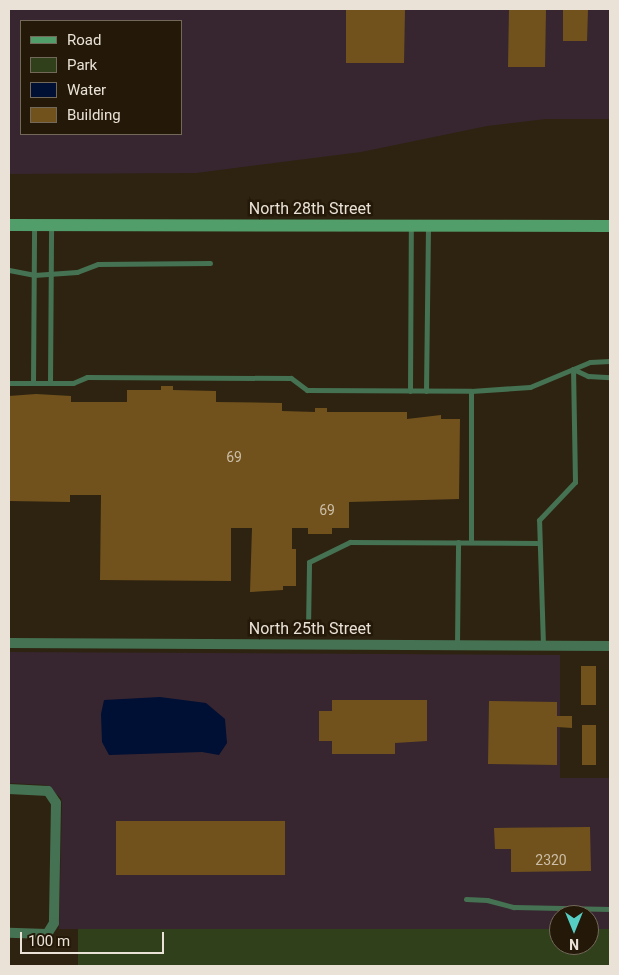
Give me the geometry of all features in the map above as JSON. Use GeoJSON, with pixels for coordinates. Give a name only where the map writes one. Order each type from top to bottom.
{"type":"FeatureCollection","features":[{"type":"Feature","properties":{"kind":"main road","name":"North 28th Street"},"geometry":{"type":"LineString","coordinates":[[9,225],[610,226]]}},
{"type":"Feature","properties":{"kind":"street","name":"North 25th Street"},"geometry":{"type":"LineString","coordinates":[[9,643],[610,646]]}},
{"type":"Feature","properties":{"kind":"street"},"geometry":{"type":"LineString","coordinates":[[9,789],[35,789],[51,792],[56,803],[55,916],[47,934],[9,934]]}},
{"type":"Feature","properties":{"kind":"lane"},"geometry":{"type":"LineString","coordinates":[[33,383],[34,225]]}},
{"type":"Feature","properties":{"kind":"lane"},"geometry":{"type":"LineString","coordinates":[[50,383],[51,225]]}},
{"type":"Feature","properties":{"kind":"lane"},"geometry":{"type":"LineString","coordinates":[[410,391],[411,226]]}},
{"type":"Feature","properties":{"kind":"lane"},"geometry":{"type":"LineString","coordinates":[[426,391],[428,226]]}},
{"type":"Feature","properties":{"kind":"lane"},"geometry":{"type":"LineString","coordinates":[[9,270],[34,275],[77,272],[98,264],[210,263]]}},
{"type":"Feature","properties":{"kind":"lane"},"geometry":{"type":"LineString","coordinates":[[9,383],[73,383],[87,377],[291,378],[307,390],[471,391],[530,387],[590,362],[610,361]]}},
{"type":"Feature","properties":{"kind":"lane"},"geometry":{"type":"LineString","coordinates":[[573,369],[588,376],[610,376]]}},
{"type":"Feature","properties":{"kind":"lane"},"geometry":{"type":"LineString","coordinates":[[543,645],[539,520],[576,482],[573,369]]}},
{"type":"Feature","properties":{"kind":"lane"},"geometry":{"type":"LineString","coordinates":[[471,391],[471,541]]}},
{"type":"Feature","properties":{"kind":"lane"},"geometry":{"type":"LineString","coordinates":[[308,629],[309,562],[350,542],[471,541],[539,543]]}},
{"type":"Feature","properties":{"kind":"lane"},"geometry":{"type":"LineString","coordinates":[[457,645],[458,542]]}},
{"type":"Feature","properties":{"kind":"lane"},"geometry":{"type":"LineString","coordinates":[[466,899],[487,900],[514,907],[610,909]]}},
{"type":"Feature","properties":{"kind":"shaded area"},"geometry":{"type":"Polygon","coordinates":[[[9,9],[610,9],[610,119],[546,119],[487,126],[361,152],[196,173],[9,174],[9,9]]]}},
{"type":"Feature","properties":{"kind":"shaded area"},"geometry":{"type":"Polygon","coordinates":[[[9,652],[560,655],[560,778],[610,778],[610,929],[599,929],[599,905],[549,905],[549,929],[59,929],[61,798],[46,785],[9,783],[9,652]]]}},
{"type":"Feature","properties":{"kind":"green space"},"geometry":{"type":"Polygon","coordinates":[[[78,929],[549,929],[549,955],[599,955],[599,929],[610,929],[610,966],[78,966],[78,929]]]}},
{"type":"Feature","properties":{"kind":"water"},"geometry":{"type":"Polygon","coordinates":[[[160,697],[206,703],[225,719],[227,743],[219,755],[202,752],[109,755],[102,742],[101,714],[104,700],[160,697]]]}},
{"type":"Feature","properties":{"kind":"building"},"geometry":{"type":"Polygon","coordinates":[[[346,9],[405,9],[404,63],[346,63],[346,9]]]}},
{"type":"Feature","properties":{"kind":"building"},"geometry":{"type":"Polygon","coordinates":[[[509,9],[546,9],[545,67],[508,67],[509,9]]]}},
{"type":"Feature","properties":{"kind":"building"},"geometry":{"type":"Polygon","coordinates":[[[563,9],[588,9],[587,41],[563,41],[563,9]]]}},
{"type":"Feature","properties":{"kind":"building"},"geometry":{"type":"Polygon","coordinates":[[[161,386],[173,386],[173,390],[216,391],[216,402],[282,403],[282,411],[315,412],[315,408],[327,408],[327,412],[407,412],[407,419],[441,415],[441,419],[460,419],[459,499],[349,502],[349,528],[332,528],[332,534],[308,534],[308,528],[292,528],[292,549],[296,549],[296,586],[283,586],[283,590],[250,592],[252,528],[231,528],[231,581],[100,580],[101,495],[70,495],[70,502],[9,501],[9,396],[36,394],[71,396],[71,402],[127,402],[127,390],[161,390],[161,386]]]}},
{"type":"Feature","properties":{"kind":"building"},"geometry":{"type":"Polygon","coordinates":[[[581,666],[596,666],[596,705],[581,705],[581,666]]]}},
{"type":"Feature","properties":{"kind":"building"},"geometry":{"type":"Polygon","coordinates":[[[332,700],[427,700],[427,741],[395,743],[395,754],[332,754],[332,741],[319,741],[319,711],[332,711],[332,700]]]}},
{"type":"Feature","properties":{"kind":"building"},"geometry":{"type":"Polygon","coordinates":[[[489,701],[557,702],[557,716],[572,716],[572,728],[557,727],[557,765],[488,764],[489,701]]]}},
{"type":"Feature","properties":{"kind":"building"},"geometry":{"type":"Polygon","coordinates":[[[582,725],[596,725],[596,765],[582,765],[582,725]]]}},
{"type":"Feature","properties":{"kind":"building"},"geometry":{"type":"Polygon","coordinates":[[[116,821],[285,821],[285,875],[116,875],[116,821]]]}},
{"type":"Feature","properties":{"kind":"building"},"geometry":{"type":"Polygon","coordinates":[[[590,827],[591,871],[511,872],[511,849],[495,849],[494,828],[590,827]]]}}]}
